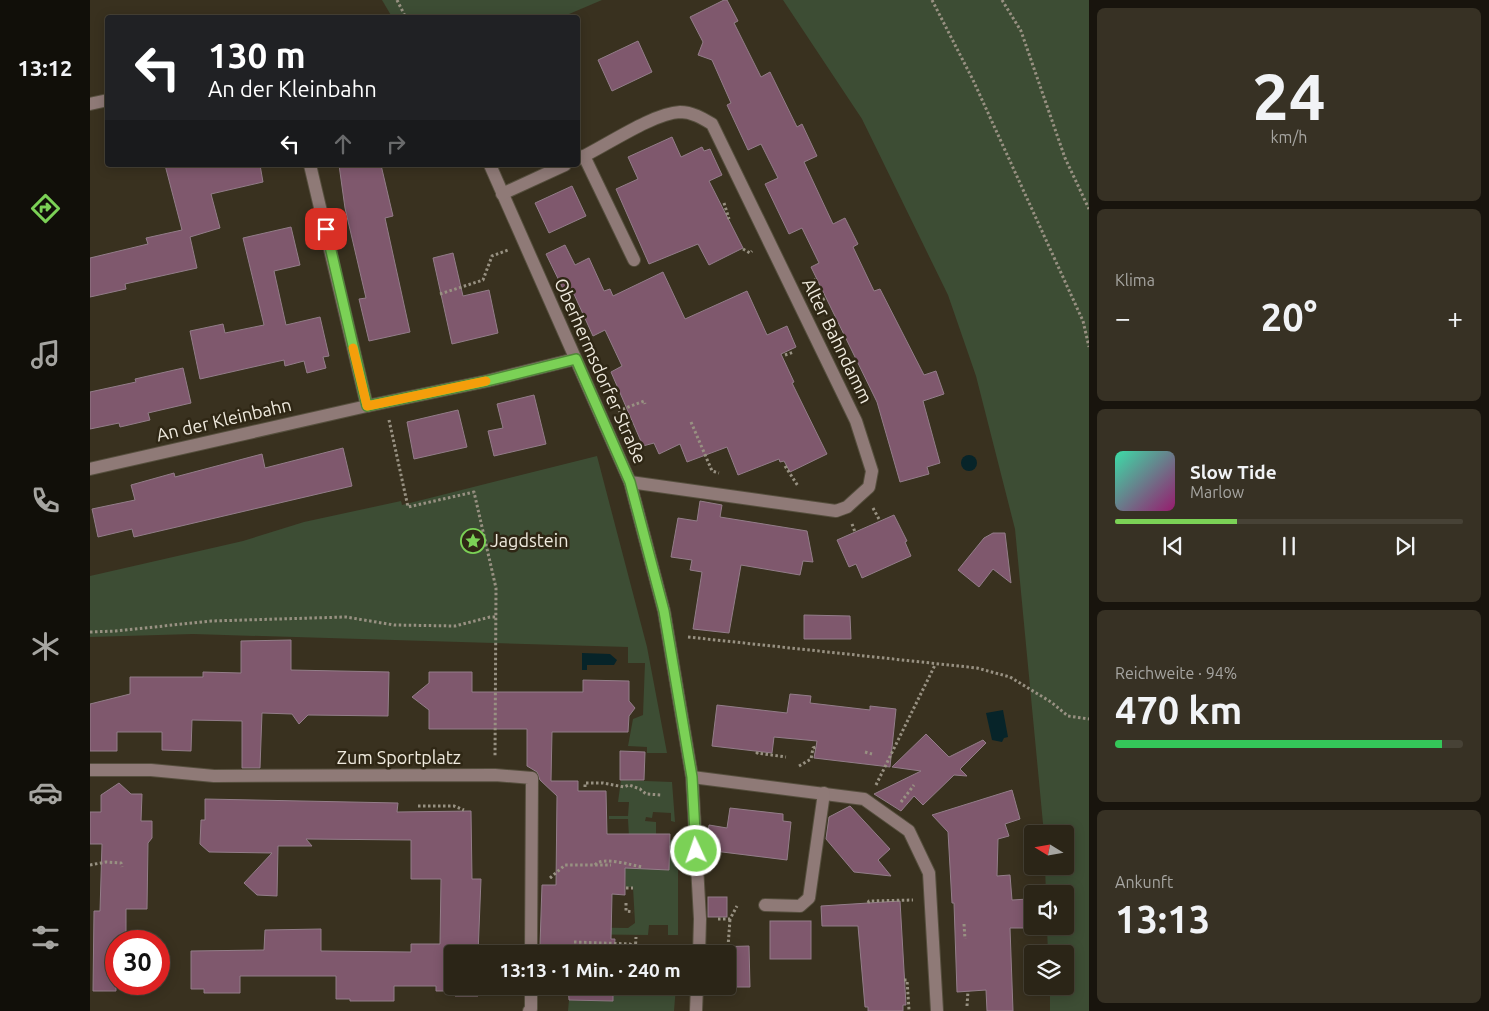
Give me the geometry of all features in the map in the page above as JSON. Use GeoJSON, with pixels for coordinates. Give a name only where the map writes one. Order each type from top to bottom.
{"type":"FeatureCollection","features":[{"type":"Feature","properties":{"kind":"street"},"geometry":{"type":"LineString","coordinates":[[90,104],[105,101]]}},
{"type":"Feature","properties":{"kind":"street","name":"Alter Bahndamm"},"geometry":{"type":"LineString","coordinates":[[581,157],[664,115],[680,112],[696,115],[712,124],[853,415],[872,471],[869,487],[865,492],[847,507],[836,511],[630,482]]}},
{"type":"Feature","properties":{"kind":"street"},"geometry":{"type":"LineString","coordinates":[[581,157],[634,260]]}},
{"type":"Feature","properties":{"kind":"street"},"geometry":{"type":"LineString","coordinates":[[310,167],[367,406]]}},
{"type":"Feature","properties":{"kind":"street","name":"Oberhermsdorfer Straße"},"geometry":{"type":"LineString","coordinates":[[491,167],[630,482],[664,611],[692,777],[700,919],[699,945]]}},
{"type":"Feature","properties":{"kind":"street"},"geometry":{"type":"LineString","coordinates":[[502,194],[560,167]]}},
{"type":"Feature","properties":{"kind":"street","name":"An der Kleinbahn"},"geometry":{"type":"LineString","coordinates":[[90,469],[385,402],[487,381],[576,359]]}},
{"type":"Feature","properties":{"kind":"street","name":"Zum Sportplatz"},"geometry":{"type":"LineString","coordinates":[[90,770],[151,770],[214,776],[495,776],[532,778],[531,945]]}},
{"type":"Feature","properties":{"kind":"street"},"geometry":{"type":"LineString","coordinates":[[692,777],[864,798],[909,831],[929,873],[937,1011]]}},
{"type":"Feature","properties":{"kind":"street"},"geometry":{"type":"LineString","coordinates":[[765,905],[800,906],[809,898],[824,792]]}},
{"type":"Feature","properties":{"kind":"street"},"geometry":{"type":"LineString","coordinates":[[528,1011],[531,1008],[531,995]]}},
{"type":"Feature","properties":{"kind":"street"},"geometry":{"type":"LineString","coordinates":[[696,1011],[697,995]]}},
{"type":"Feature","properties":{"kind":"path"},"geometry":{"type":"LineString","coordinates":[[398,0],[405,15]]}},
{"type":"Feature","properties":{"kind":"path"},"geometry":{"type":"LineString","coordinates":[[932,0],[973,80],[1083,321],[1089,347]]}},
{"type":"Feature","properties":{"kind":"path"},"geometry":{"type":"LineString","coordinates":[[1002,0],[1021,31],[1066,158],[1089,209]]}},
{"type":"Feature","properties":{"kind":"path"},"geometry":{"type":"LineString","coordinates":[[724,203],[729,219]]}},
{"type":"Feature","properties":{"kind":"path"},"geometry":{"type":"LineString","coordinates":[[440,294],[482,280],[492,256],[508,250]]}},
{"type":"Feature","properties":{"kind":"path"},"geometry":{"type":"LineString","coordinates":[[786,355],[794,352]]}},
{"type":"Feature","properties":{"kind":"path"},"geometry":{"type":"LineString","coordinates":[[601,417],[644,401],[645,404]]}},
{"type":"Feature","properties":{"kind":"path"},"geometry":{"type":"LineString","coordinates":[[385,402],[408,507],[474,492],[496,588],[495,776]]}},
{"type":"Feature","properties":{"kind":"path"},"geometry":{"type":"LineString","coordinates":[[691,422],[712,472],[727,475]]}},
{"type":"Feature","properties":{"kind":"path"},"geometry":{"type":"LineString","coordinates":[[90,632],[116,631],[211,620],[346,617],[394,625],[454,626],[497,617]]}},
{"type":"Feature","properties":{"kind":"path"},"geometry":{"type":"LineString","coordinates":[[668,634],[936,665],[977,668],[1010,677],[1050,702],[1068,716],[1089,719]]}},
{"type":"Feature","properties":{"kind":"path"},"geometry":{"type":"LineString","coordinates":[[868,801],[936,665]]}},
{"type":"Feature","properties":{"kind":"path"},"geometry":{"type":"LineString","coordinates":[[800,766],[811,759],[813,748],[816,747]]}},
{"type":"Feature","properties":{"kind":"path"},"geometry":{"type":"LineString","coordinates":[[758,752],[786,757]]}},
{"type":"Feature","properties":{"kind":"path"},"geometry":{"type":"LineString","coordinates":[[865,752],[872,754]]}},
{"type":"Feature","properties":{"kind":"path"},"geometry":{"type":"LineString","coordinates":[[585,787],[584,783],[602,783],[624,787],[629,785],[640,789],[646,794],[661,795]]}},
{"type":"Feature","properties":{"kind":"path"},"geometry":{"type":"LineString","coordinates":[[418,806],[454,806],[464,810]]}},
{"type":"Feature","properties":{"kind":"path"},"geometry":{"type":"LineString","coordinates":[[90,865],[115,861],[121,863],[122,867]]}},
{"type":"Feature","properties":{"kind":"path"},"geometry":{"type":"LineString","coordinates":[[595,865],[601,861],[612,861],[642,867]]}},
{"type":"Feature","properties":{"kind":"path"},"geometry":{"type":"LineString","coordinates":[[531,882],[542,883],[565,865],[610,865]]}},
{"type":"Feature","properties":{"kind":"path"},"geometry":{"type":"LineString","coordinates":[[626,888],[633,888]]}},
{"type":"Feature","properties":{"kind":"path"},"geometry":{"type":"LineString","coordinates":[[868,903],[869,901],[931,899]]}},
{"type":"Feature","properties":{"kind":"path"},"geometry":{"type":"LineString","coordinates":[[626,903],[626,911],[633,912]]}},
{"type":"Feature","properties":{"kind":"path"},"geometry":{"type":"LineString","coordinates":[[728,945],[730,919]]}},
{"type":"Feature","properties":{"kind":"path"},"geometry":{"type":"LineString","coordinates":[[964,924],[965,940]]}},
{"type":"Feature","properties":{"kind":"path"},"geometry":{"type":"LineString","coordinates":[[636,937],[636,945]]}},
{"type":"Feature","properties":{"kind":"path"},"geometry":{"type":"LineString","coordinates":[[574,942],[632,945]]}},
{"type":"Feature","properties":{"kind":"path"},"geometry":{"type":"LineString","coordinates":[[904,980],[907,980],[908,1010]]}},
{"type":"Feature","properties":{"kind":"path"},"geometry":{"type":"LineString","coordinates":[[968,991],[968,1006]]}},
{"type":"Feature","properties":{"kind":"green space"},"geometry":{"type":"Polygon","coordinates":[[[382,0],[602,0],[567,15],[391,15],[382,0]]]}},
{"type":"Feature","properties":{"kind":"green space"},"geometry":{"type":"Polygon","coordinates":[[[783,0],[1089,0],[1089,1011],[1050,1011],[1050,995],[1074,995],[1074,945],[1048,945],[1047,935],[1074,935],[1074,885],[1046,885],[1045,875],[1074,875],[1074,825],[1043,825],[1015,529],[976,376],[948,295],[862,119],[783,0]]]}},
{"type":"Feature","properties":{"kind":"green space"},"geometry":{"type":"Polygon","coordinates":[[[597,456],[647,647],[667,753],[647,753],[647,747],[628,746],[633,719],[643,715],[645,663],[628,663],[628,647],[193,634],[90,637],[90,576],[243,541],[304,522],[401,501],[402,505],[597,456]]]}},
{"type":"Feature","properties":{"kind":"green space"},"geometry":{"type":"Polygon","coordinates":[[[621,780],[672,782],[675,822],[671,821],[671,813],[653,812],[652,818],[646,817],[645,821],[656,822],[656,839],[676,840],[678,859],[678,935],[668,935],[668,925],[649,925],[648,935],[560,934],[561,927],[628,928],[635,923],[633,887],[626,887],[625,873],[613,873],[629,837],[628,819],[609,819],[609,816],[628,816],[629,802],[618,802],[621,780]],[[653,846],[660,870],[667,870],[668,860],[660,858],[676,858],[676,847],[653,846]]]}},
{"type":"Feature","properties":{"kind":"green space"},"geometry":{"type":"Polygon","coordinates":[[[613,995],[675,995],[674,1011],[568,1011],[569,1000],[613,1001],[613,995]]]}},
{"type":"Feature","properties":{"kind":"water"},"geometry":{"type":"Polygon","coordinates":[[[966,455],[972,455],[977,460],[975,469],[966,471],[961,466],[961,460],[966,455]]]}},
{"type":"Feature","properties":{"kind":"water"},"geometry":{"type":"Polygon","coordinates":[[[582,653],[610,654],[617,660],[614,665],[587,665],[587,670],[582,670],[582,653]]]}},
{"type":"Feature","properties":{"kind":"water"},"geometry":{"type":"Polygon","coordinates":[[[1003,710],[1008,737],[1004,738],[1002,742],[992,740],[986,713],[1003,710]]]}},
{"type":"Feature","properties":{"kind":"building"},"geometry":{"type":"Polygon","coordinates":[[[727,0],[738,21],[734,23],[761,77],[770,72],[797,127],[802,124],[817,156],[804,162],[833,224],[845,218],[858,244],[853,247],[874,291],[880,289],[924,375],[936,371],[944,394],[923,401],[940,463],[927,467],[929,474],[900,482],[877,402],[811,267],[819,263],[802,228],[789,234],[765,184],[778,178],[761,144],[748,150],[727,105],[731,103],[712,60],[698,55],[703,42],[690,17],[727,0]]]}},
{"type":"Feature","properties":{"kind":"building"},"geometry":{"type":"Polygon","coordinates":[[[638,41],[652,72],[612,91],[598,60],[638,41]]]}},
{"type":"Feature","properties":{"kind":"building"},"geometry":{"type":"Polygon","coordinates":[[[672,137],[681,157],[702,147],[704,151],[710,149],[722,175],[709,181],[743,248],[709,265],[698,244],[649,264],[616,189],[638,179],[628,157],[672,137]]]}},
{"type":"Feature","properties":{"kind":"building"},"geometry":{"type":"Polygon","coordinates":[[[166,167],[260,167],[263,182],[211,194],[220,228],[190,237],[197,268],[125,284],[126,289],[90,297],[90,258],[148,244],[146,238],[182,230],[166,167]]]}},
{"type":"Feature","properties":{"kind":"building"},"geometry":{"type":"Polygon","coordinates":[[[339,167],[381,167],[393,216],[385,218],[410,332],[369,341],[359,299],[366,298],[345,208],[339,167]]]}},
{"type":"Feature","properties":{"kind":"building"},"geometry":{"type":"Polygon","coordinates":[[[572,186],[586,216],[549,233],[535,203],[572,186]]]}},
{"type":"Feature","properties":{"kind":"building"},"geometry":{"type":"Polygon","coordinates":[[[291,227],[300,265],[274,271],[286,325],[320,317],[329,356],[323,357],[326,368],[307,373],[304,361],[285,366],[284,360],[200,379],[190,331],[223,324],[225,333],[264,325],[243,238],[291,227]]]}},
{"type":"Feature","properties":{"kind":"building"},"geometry":{"type":"Polygon","coordinates":[[[565,245],[575,265],[589,258],[604,291],[610,289],[613,296],[663,272],[685,319],[747,291],[767,335],[787,326],[796,347],[781,354],[794,382],[792,383],[827,454],[790,472],[784,461],[780,462],[779,459],[738,475],[727,447],[687,462],[680,444],[659,454],[654,443],[643,446],[611,372],[622,366],[605,330],[593,336],[573,292],[566,295],[546,254],[565,245]]]}},
{"type":"Feature","properties":{"kind":"building"},"geometry":{"type":"Polygon","coordinates":[[[453,253],[463,296],[489,290],[498,333],[452,344],[433,258],[453,253]]]}},
{"type":"Feature","properties":{"kind":"building"},"geometry":{"type":"Polygon","coordinates":[[[183,368],[191,403],[148,413],[150,420],[120,427],[119,423],[90,429],[90,392],[136,382],[135,379],[183,368]]]}},
{"type":"Feature","properties":{"kind":"building"},"geometry":{"type":"Polygon","coordinates":[[[534,395],[546,444],[494,456],[488,431],[503,428],[497,404],[534,395]]]}},
{"type":"Feature","properties":{"kind":"building"},"geometry":{"type":"Polygon","coordinates":[[[458,410],[467,447],[414,459],[407,422],[458,410]]]}},
{"type":"Feature","properties":{"kind":"building"},"geometry":{"type":"Polygon","coordinates":[[[343,448],[352,486],[134,537],[132,529],[98,537],[92,509],[135,500],[131,485],[174,473],[175,477],[262,454],[265,468],[343,448]]]}},
{"type":"Feature","properties":{"kind":"building"},"geometry":{"type":"Polygon","coordinates":[[[700,501],[722,505],[720,517],[807,531],[813,562],[803,561],[800,575],[741,565],[729,633],[693,629],[702,572],[690,570],[692,560],[671,557],[678,518],[697,521],[700,501]]]}},
{"type":"Feature","properties":{"kind":"building"},"geometry":{"type":"Polygon","coordinates":[[[894,515],[907,541],[905,542],[911,556],[862,578],[856,564],[849,567],[837,540],[894,515]]]}},
{"type":"Feature","properties":{"kind":"building"},"geometry":{"type":"Polygon","coordinates":[[[993,533],[1005,533],[1011,583],[993,569],[979,587],[958,570],[984,538],[993,533]]]}},
{"type":"Feature","properties":{"kind":"building"},"geometry":{"type":"Polygon","coordinates":[[[804,615],[850,616],[851,639],[804,639],[804,615]]]}},
{"type":"Feature","properties":{"kind":"building"},"geometry":{"type":"Polygon","coordinates":[[[291,640],[291,670],[389,672],[388,716],[308,715],[299,724],[292,714],[262,713],[260,768],[242,768],[242,721],[192,720],[191,751],[162,750],[162,732],[117,732],[117,751],[90,751],[90,704],[130,694],[130,677],[203,677],[203,672],[241,673],[241,641],[291,640]]]}},
{"type":"Feature","properties":{"kind":"building"},"geometry":{"type":"Polygon","coordinates":[[[429,672],[472,672],[472,692],[583,692],[583,680],[629,681],[629,701],[635,708],[629,716],[628,732],[552,732],[551,781],[578,781],[578,791],[606,791],[607,834],[670,834],[669,870],[625,868],[625,895],[612,894],[611,939],[615,939],[615,945],[540,945],[542,885],[556,885],[557,796],[540,780],[537,772],[527,766],[527,729],[429,729],[429,710],[412,697],[429,683],[429,672]]]}},
{"type":"Feature","properties":{"kind":"building"},"geometry":{"type":"Polygon","coordinates":[[[790,694],[811,696],[810,703],[870,710],[870,706],[896,709],[890,767],[814,758],[817,741],[774,737],[772,753],[712,746],[717,705],[787,713],[790,694]]]}},
{"type":"Feature","properties":{"kind":"building"},"geometry":{"type":"Polygon","coordinates":[[[926,734],[949,757],[983,740],[986,743],[960,769],[967,776],[954,775],[923,805],[914,796],[901,811],[874,794],[921,771],[892,767],[926,734]]]}},
{"type":"Feature","properties":{"kind":"building"},"geometry":{"type":"Polygon","coordinates":[[[620,751],[645,752],[644,780],[620,780],[620,751]]]}},
{"type":"Feature","properties":{"kind":"building"},"geometry":{"type":"Polygon","coordinates":[[[119,783],[131,794],[142,794],[141,821],[152,821],[152,838],[148,843],[147,909],[126,909],[126,930],[105,930],[105,991],[93,991],[94,911],[100,911],[102,844],[90,844],[90,812],[101,812],[101,795],[119,783]]]}},
{"type":"Feature","properties":{"kind":"building"},"geometry":{"type":"Polygon","coordinates":[[[1012,790],[1020,819],[1005,824],[1009,836],[998,839],[997,876],[1010,875],[1012,900],[1024,899],[1024,928],[1010,928],[1013,1011],[987,1011],[986,990],[957,992],[954,903],[952,903],[948,832],[932,815],[1012,790]]]}},
{"type":"Feature","properties":{"kind":"building"},"geometry":{"type":"Polygon","coordinates":[[[205,799],[398,803],[397,812],[471,811],[472,879],[481,879],[478,945],[444,945],[444,991],[436,991],[436,986],[394,986],[394,1001],[350,1001],[350,999],[336,999],[336,976],[240,976],[240,993],[204,993],[204,989],[191,989],[191,951],[264,950],[265,930],[321,929],[321,951],[411,952],[411,944],[440,944],[441,879],[411,879],[411,840],[306,839],[312,846],[278,846],[277,896],[257,895],[244,883],[272,853],[209,852],[200,844],[201,820],[205,820],[205,799]]]}},
{"type":"Feature","properties":{"kind":"building"},"geometry":{"type":"Polygon","coordinates":[[[850,806],[890,849],[878,860],[891,876],[854,872],[826,839],[829,817],[850,806]]]}},
{"type":"Feature","properties":{"kind":"building"},"geometry":{"type":"Polygon","coordinates":[[[730,808],[783,814],[783,821],[791,822],[787,860],[706,850],[709,825],[727,828],[730,808]]]}},
{"type":"Feature","properties":{"kind":"building"},"geometry":{"type":"Polygon","coordinates":[[[708,897],[727,897],[727,917],[708,917],[708,897]]]}},
{"type":"Feature","properties":{"kind":"building"},"geometry":{"type":"Polygon","coordinates":[[[900,901],[906,1005],[903,1005],[903,1011],[868,1011],[868,1007],[865,1007],[858,926],[822,926],[821,906],[900,901]]]}},
{"type":"Feature","properties":{"kind":"building"},"geometry":{"type":"Polygon","coordinates":[[[770,921],[811,921],[811,959],[770,959],[770,921]]]}},
{"type":"Feature","properties":{"kind":"building"},"geometry":{"type":"Polygon","coordinates":[[[736,946],[749,946],[750,987],[736,987],[736,946]]]}},
{"type":"Feature","properties":{"kind":"building"},"geometry":{"type":"Polygon","coordinates":[[[455,995],[478,995],[478,996],[455,995]]]}},
{"type":"Feature","properties":{"kind":"building"},"geometry":{"type":"Polygon","coordinates":[[[569,995],[613,995],[613,1001],[569,1000],[569,995]]]}},
{"type":"Feature","properties":{"kind":"slow traffic"},"geometry":{"type":"LineString","coordinates":[[353,348],[367,406],[486,381]]}},
{"type":"Feature","properties":{"kind":"place","name":"Jagdstein"},"geometry":{"type":"Point","coordinates":[473,541]}},
{"type":"Feature","properties":{"kind":"route"},"geometry":{"type":"LineString","coordinates":[[326,229],[367,406],[487,381],[576,359],[630,482],[664,611],[692,777],[696,851]]}}]}
